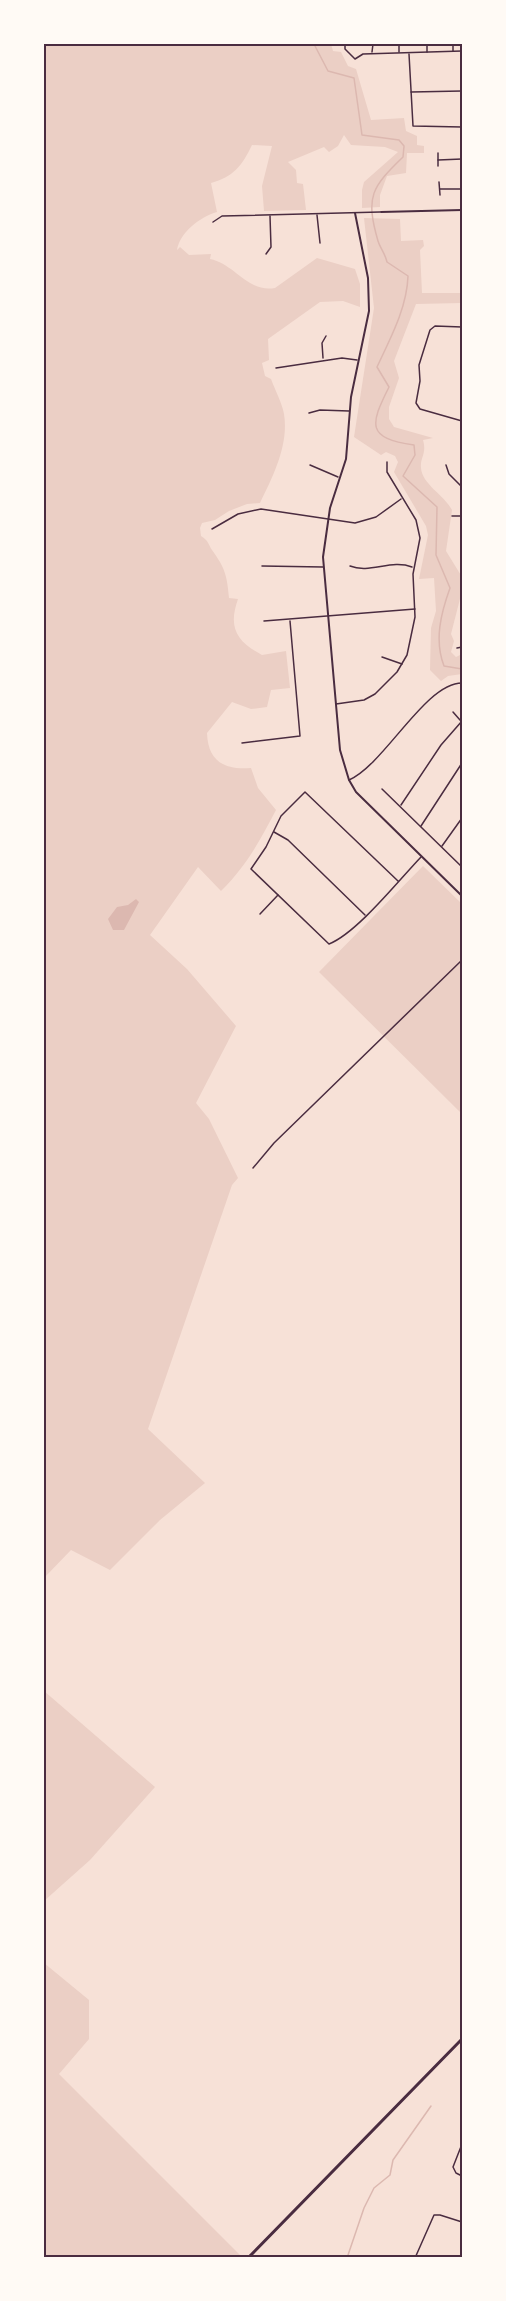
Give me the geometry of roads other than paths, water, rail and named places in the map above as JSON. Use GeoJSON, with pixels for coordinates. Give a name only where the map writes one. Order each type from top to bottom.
{"type":"FeatureCollection","features":[{"type":"Feature","properties":{"kind":"main road"},"geometry":{"type":"LineString","coordinates":[[248,2258],[462,2039]]}},
{"type":"Feature","properties":{"kind":"street"},"geometry":{"type":"LineString","coordinates":[[345,44],[345,49],[355,58],[372,53],[462,51]]}},
{"type":"Feature","properties":{"kind":"street"},"geometry":{"type":"LineString","coordinates":[[372,53],[373,44]]}},
{"type":"Feature","properties":{"kind":"street"},"geometry":{"type":"LineString","coordinates":[[399,44],[399,53]]}},
{"type":"Feature","properties":{"kind":"street"},"geometry":{"type":"LineString","coordinates":[[427,44],[427,52]]}},
{"type":"Feature","properties":{"kind":"street"},"geometry":{"type":"LineString","coordinates":[[453,44],[453,51]]}},
{"type":"Feature","properties":{"kind":"street"},"geometry":{"type":"LineString","coordinates":[[409,53],[413,126],[462,127]]}},
{"type":"Feature","properties":{"kind":"street"},"geometry":{"type":"LineString","coordinates":[[410,92],[462,91]]}},
{"type":"Feature","properties":{"kind":"street"},"geometry":{"type":"LineString","coordinates":[[438,153],[438,166]]}},
{"type":"Feature","properties":{"kind":"street"},"geometry":{"type":"LineString","coordinates":[[438,160],[462,159]]}},
{"type":"Feature","properties":{"kind":"street"},"geometry":{"type":"LineString","coordinates":[[439,182],[440,195]]}},
{"type":"Feature","properties":{"kind":"street"},"geometry":{"type":"LineString","coordinates":[[440,189],[462,189]]}},
{"type":"Feature","properties":{"kind":"street"},"geometry":{"type":"LineString","coordinates":[[213,222],[222,216],[462,210]]}},
{"type":"Feature","properties":{"kind":"street"},"geometry":{"type":"LineString","coordinates":[[355,213],[369,295],[368,320],[358,360],[350,411],[346,459],[338,477],[328,521],[323,567],[339,750],[348,780],[363,800],[462,896]]}},
{"type":"Feature","properties":{"kind":"street"},"geometry":{"type":"LineString","coordinates":[[317,214],[320,243]]}},
{"type":"Feature","properties":{"kind":"street"},"geometry":{"type":"LineString","coordinates":[[266,254],[271,247],[270,215]]}},
{"type":"Feature","properties":{"kind":"street"},"geometry":{"type":"LineString","coordinates":[[462,327],[435,326],[430,330],[418,365],[420,381],[416,403],[420,409],[462,421]]}},
{"type":"Feature","properties":{"kind":"street"},"geometry":{"type":"LineString","coordinates":[[323,360],[322,343],[326,336]]}},
{"type":"Feature","properties":{"kind":"street"},"geometry":{"type":"LineString","coordinates":[[276,368],[323,360],[358,360]]}},
{"type":"Feature","properties":{"kind":"street"},"geometry":{"type":"LineString","coordinates":[[309,413],[320,410],[350,411]]}},
{"type":"Feature","properties":{"kind":"street"},"geometry":{"type":"LineString","coordinates":[[336,704],[369,698],[402,664],[407,655],[415,609],[413,568],[419,544],[418,529],[387,472],[387,462]]}},
{"type":"Feature","properties":{"kind":"street"},"geometry":{"type":"LineString","coordinates":[[310,465],[338,477]]}},
{"type":"Feature","properties":{"kind":"street"},"geometry":{"type":"LineString","coordinates":[[446,465],[449,474],[462,487]]}},
{"type":"Feature","properties":{"kind":"street"},"geometry":{"type":"LineString","coordinates":[[457,482],[461,479]]}},
{"type":"Feature","properties":{"kind":"street"},"geometry":{"type":"LineString","coordinates":[[212,529],[238,514],[256,510],[276,510],[346,524],[367,521],[402,499]]}},
{"type":"Feature","properties":{"kind":"street"},"geometry":{"type":"LineString","coordinates":[[452,516],[462,516]]}},
{"type":"Feature","properties":{"kind":"street"},"geometry":{"type":"LineString","coordinates":[[350,566],[358,569],[401,564],[413,568]]}},
{"type":"Feature","properties":{"kind":"street"},"geometry":{"type":"LineString","coordinates":[[262,566],[323,567]]}},
{"type":"Feature","properties":{"kind":"street"},"geometry":{"type":"LineString","coordinates":[[264,621],[290,621],[415,609]]}},
{"type":"Feature","properties":{"kind":"street"},"geometry":{"type":"LineString","coordinates":[[242,743],[296,738],[300,735],[290,621]]}},
{"type":"Feature","properties":{"kind":"street"},"geometry":{"type":"LineString","coordinates":[[457,648],[462,647]]}},
{"type":"Feature","properties":{"kind":"street"},"geometry":{"type":"LineString","coordinates":[[382,657],[402,664]]}},
{"type":"Feature","properties":{"kind":"street"},"geometry":{"type":"LineString","coordinates":[[348,780],[368,765],[438,693],[453,683],[462,683]]}},
{"type":"Feature","properties":{"kind":"street"},"geometry":{"type":"LineString","coordinates":[[400,806],[441,745],[462,722],[453,712]]}},
{"type":"Feature","properties":{"kind":"street"},"geometry":{"type":"LineString","coordinates":[[421,826],[462,763]]}},
{"type":"Feature","properties":{"kind":"street"},"geometry":{"type":"LineString","coordinates":[[382,789],[462,867]]}},
{"type":"Feature","properties":{"kind":"street"},"geometry":{"type":"LineString","coordinates":[[398,881],[304,792],[281,816],[251,869],[329,944],[365,915],[398,881],[421,857]]}},
{"type":"Feature","properties":{"kind":"street"},"geometry":{"type":"LineString","coordinates":[[442,846],[462,818]]}},
{"type":"Feature","properties":{"kind":"street"},"geometry":{"type":"LineString","coordinates":[[273,831],[288,840],[365,915]]}},
{"type":"Feature","properties":{"kind":"street"},"geometry":{"type":"LineString","coordinates":[[260,914],[279,895]]}},
{"type":"Feature","properties":{"kind":"street"},"geometry":{"type":"LineString","coordinates":[[253,1168],[274,1143],[462,960]]}},
{"type":"Feature","properties":{"kind":"street"},"geometry":{"type":"LineString","coordinates":[[462,2144],[453,2167],[456,2173],[462,2176]]}},
{"type":"Feature","properties":{"kind":"street"},"geometry":{"type":"LineString","coordinates":[[415,2258],[434,2216],[440,2215],[462,2222]]}},
{"type":"Feature","properties":{"kind":"waterway"},"geometry":{"type":"LineString","coordinates":[[314,44],[328,71],[354,78],[362,135],[399,140],[404,146],[403,157],[384,176],[374,193],[372,203],[374,226],[387,262],[408,276],[405,300],[377,367],[389,387],[378,411],[376,428],[387,438],[414,445],[415,455],[403,476],[437,507],[436,555],[450,588],[442,617],[439,646],[444,666],[462,669]]}},
{"type":"Feature","properties":{"kind":"waterway"},"geometry":{"type":"LineString","coordinates":[[347,2258],[364,2208],[374,2188],[390,2175],[393,2160],[431,2106]]}}]}
